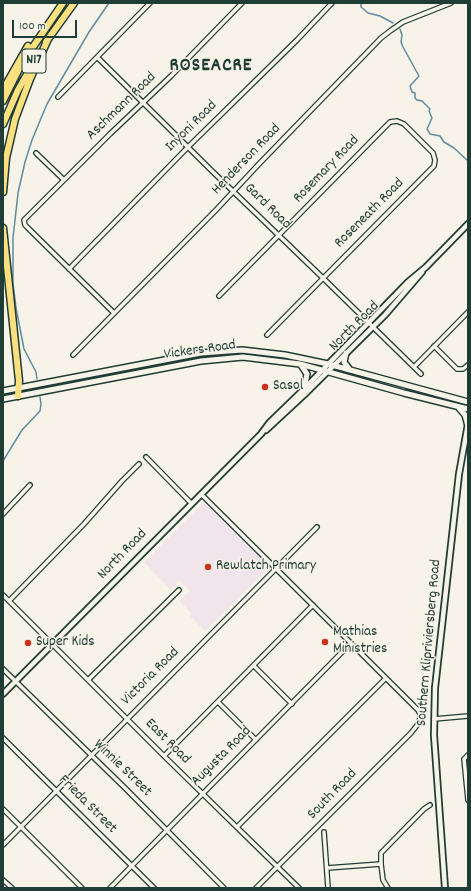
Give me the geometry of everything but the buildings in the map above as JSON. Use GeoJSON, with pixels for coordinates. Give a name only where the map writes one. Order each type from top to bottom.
{"type":"FeatureCollection","features":[{"type":"Feature","properties":{"kind":"highway","name":"N17"},"geometry":{"type":"LineString","coordinates":[[3,124],[25,76],[48,39],[74,3]]}},
{"type":"Feature","properties":{"kind":"highway","name":"N17"},"geometry":{"type":"LineString","coordinates":[[3,101],[22,63],[62,4]]}},
{"type":"Feature","properties":{"kind":"highway"},"geometry":{"type":"LineString","coordinates":[[3,90],[36,34],[49,17],[62,4]]}},
{"type":"Feature","properties":{"kind":"highway"},"geometry":{"type":"LineString","coordinates":[[3,192],[6,158],[15,119],[30,79],[48,39]]}},
{"type":"Feature","properties":{"kind":"highway"},"geometry":{"type":"LineString","coordinates":[[3,228],[18,396]]}},
{"type":"Feature","properties":{"kind":"main road","name":"Vickers Road"},"geometry":{"type":"LineString","coordinates":[[3,391],[132,365],[201,353],[229,350],[271,353],[331,365],[468,402]]}},
{"type":"Feature","properties":{"kind":"main road"},"geometry":{"type":"LineString","coordinates":[[346,353],[344,362],[350,370]]}},
{"type":"Feature","properties":{"kind":"main road","name":"Vickers Road"},"geometry":{"type":"LineString","coordinates":[[3,398],[109,377],[217,359],[246,357],[300,364],[468,409]]}},
{"type":"Feature","properties":{"kind":"main road"},"geometry":{"type":"LineString","coordinates":[[300,364],[307,374],[304,389]]}},
{"type":"Feature","properties":{"kind":"main road"},"geometry":{"type":"LineString","coordinates":[[457,406],[463,412],[468,425]]}},
{"type":"Feature","properties":{"kind":"street"},"geometry":{"type":"LineString","coordinates":[[58,97],[150,3]]}},
{"type":"Feature","properties":{"kind":"street","name":"Aschmann Road"},"geometry":{"type":"LineString","coordinates":[[69,269],[29,229],[24,223],[26,218],[142,102],[166,81],[242,3]]}},
{"type":"Feature","properties":{"kind":"street","name":"Inyoni Road"},"geometry":{"type":"LineString","coordinates":[[69,269],[332,3]]}},
{"type":"Feature","properties":{"kind":"street","name":"Henderson Road"},"geometry":{"type":"LineString","coordinates":[[73,355],[390,31],[403,22],[451,3]]}},
{"type":"Feature","properties":{"kind":"street","name":"Gard Road"},"geometry":{"type":"LineString","coordinates":[[97,57],[421,374]]}},
{"type":"Feature","properties":{"kind":"street","name":"Roseneath Road"},"geometry":{"type":"LineString","coordinates":[[267,335],[435,165],[433,153],[404,124],[397,121],[392,121],[383,129]]}},
{"type":"Feature","properties":{"kind":"street","name":"Rosemary Road"},"geometry":{"type":"LineString","coordinates":[[220,296],[383,129]]}},
{"type":"Feature","properties":{"kind":"street"},"geometry":{"type":"LineString","coordinates":[[36,153],[64,180]]}},
{"type":"Feature","properties":{"kind":"street","name":"North Road"},"geometry":{"type":"LineString","coordinates":[[3,694],[191,503],[261,434],[279,419],[371,324],[412,285],[426,267],[468,224]]}},
{"type":"Feature","properties":{"kind":"street"},"geometry":{"type":"LineString","coordinates":[[69,269],[114,313]]}},
{"type":"Feature","properties":{"kind":"street"},"geometry":{"type":"LineString","coordinates":[[414,366],[468,312]]}},
{"type":"Feature","properties":{"kind":"street","name":"North Road"},"geometry":{"type":"LineString","coordinates":[[331,365],[346,353],[371,324]]}},
{"type":"Feature","properties":{"kind":"street"},"geometry":{"type":"LineString","coordinates":[[434,346],[456,369],[463,369],[468,365]]}},
{"type":"Feature","properties":{"kind":"street","name":"North Road"},"geometry":{"type":"LineString","coordinates":[[261,434],[270,422],[325,371]]}},
{"type":"Feature","properties":{"kind":"street","name":"Southern Klipriviersberg Road"},"geometry":{"type":"LineString","coordinates":[[445,888],[434,735],[435,688],[449,555],[461,460],[468,425]]}},
{"type":"Feature","properties":{"kind":"street"},"geometry":{"type":"LineString","coordinates":[[146,457],[191,503]]}},
{"type":"Feature","properties":{"kind":"street"},"geometry":{"type":"LineString","coordinates":[[9,601],[84,524],[139,464]]}},
{"type":"Feature","properties":{"kind":"street"},"geometry":{"type":"LineString","coordinates":[[3,514],[30,485]]}},
{"type":"Feature","properties":{"kind":"street"},"geometry":{"type":"LineString","coordinates":[[201,494],[386,678],[236,827]]}},
{"type":"Feature","properties":{"kind":"street","name":"Victoria Road"},"geometry":{"type":"LineString","coordinates":[[3,844],[317,527]]}},
{"type":"Feature","properties":{"kind":"street"},"geometry":{"type":"LineString","coordinates":[[88,680],[179,590]]}},
{"type":"Feature","properties":{"kind":"street","name":"East Road"},"geometry":{"type":"LineString","coordinates":[[3,595],[299,888]]}},
{"type":"Feature","properties":{"kind":"street"},"geometry":{"type":"LineString","coordinates":[[164,756],[313,605]]}},
{"type":"Feature","properties":{"kind":"street","name":"Augusta Road"},"geometry":{"type":"LineString","coordinates":[[110,888],[351,643]]}},
{"type":"Feature","properties":{"kind":"street"},"geometry":{"type":"LineString","coordinates":[[254,666],[292,704]]}},
{"type":"Feature","properties":{"kind":"street","name":"Winnie Street"},"geometry":{"type":"LineString","coordinates":[[3,669],[224,888]]}},
{"type":"Feature","properties":{"kind":"street","name":"South Road"},"geometry":{"type":"LineString","coordinates":[[256,888],[411,733],[418,724],[421,715],[418,710],[386,678]]}},
{"type":"Feature","properties":{"kind":"street"},"geometry":{"type":"LineString","coordinates":[[218,702],[256,740]]}},
{"type":"Feature","properties":{"kind":"street"},"geometry":{"type":"LineString","coordinates":[[434,719],[468,716]]}},
{"type":"Feature","properties":{"kind":"street","name":"Frieda Street"},"geometry":{"type":"LineString","coordinates":[[3,738],[154,888]]}},
{"type":"Feature","properties":{"kind":"street"},"geometry":{"type":"LineString","coordinates":[[468,755],[464,759],[468,800]]}},
{"type":"Feature","properties":{"kind":"street"},"geometry":{"type":"LineString","coordinates":[[388,888],[383,880],[381,855],[384,850],[424,809],[430,805]]}},
{"type":"Feature","properties":{"kind":"street"},"geometry":{"type":"LineString","coordinates":[[3,809],[82,888]]}},
{"type":"Feature","properties":{"kind":"street"},"geometry":{"type":"LineString","coordinates":[[324,832],[328,888]]}},
{"type":"Feature","properties":{"kind":"street"},"geometry":{"type":"LineString","coordinates":[[327,868],[381,864]]}},
{"type":"Feature","properties":{"kind":"street"},"geometry":{"type":"LineString","coordinates":[[3,880],[12,888]]}},
{"type":"Feature","properties":{"kind":"shaded area","name":"Rewlatch Primary"},"geometry":{"type":"Polygon","coordinates":[[[204,502],[267,564],[267,570],[205,631],[190,616],[192,614],[179,601],[190,591],[179,580],[171,590],[144,562],[204,502]]]}},
{"type":"Feature","properties":{"kind":"waterway"},"geometry":{"type":"LineString","coordinates":[[37,379],[36,372],[24,349],[13,283],[13,238],[18,193],[32,140],[47,104],[89,32],[109,3]]}},
{"type":"Feature","properties":{"kind":"waterway"},"geometry":{"type":"LineString","coordinates":[[361,3],[361,7],[368,13],[380,16],[393,23]]}},
{"type":"Feature","properties":{"kind":"waterway"},"geometry":{"type":"LineString","coordinates":[[400,29],[403,47],[419,76],[410,86],[412,92],[415,93],[415,98],[417,100],[422,101],[430,109],[429,111],[432,118],[427,129],[430,134],[440,136],[444,142],[454,148],[468,161]]}},
{"type":"Feature","properties":{"kind":"waterway"},"geometry":{"type":"LineString","coordinates":[[3,461],[22,430],[40,411],[40,397]]}},
{"type":"Feature","properties":{"kind":"place","name":"Sasol"},"geometry":{"type":"Point","coordinates":[265,387]}},
{"type":"Feature","properties":{"kind":"place","name":"Rewlatch Primary"},"geometry":{"type":"Point","coordinates":[208,567]}},
{"type":"Feature","properties":{"kind":"place","name":"Mathias Ministries"},"geometry":{"type":"Point","coordinates":[325,642]}},
{"type":"Feature","properties":{"kind":"place","name":"Super Kids"},"geometry":{"type":"Point","coordinates":[28,643]}},
{"type":"Feature","properties":{"kind":"district","name":"ROSEACRE"},"geometry":{"type":"Point","coordinates":[211,67]}}]}
